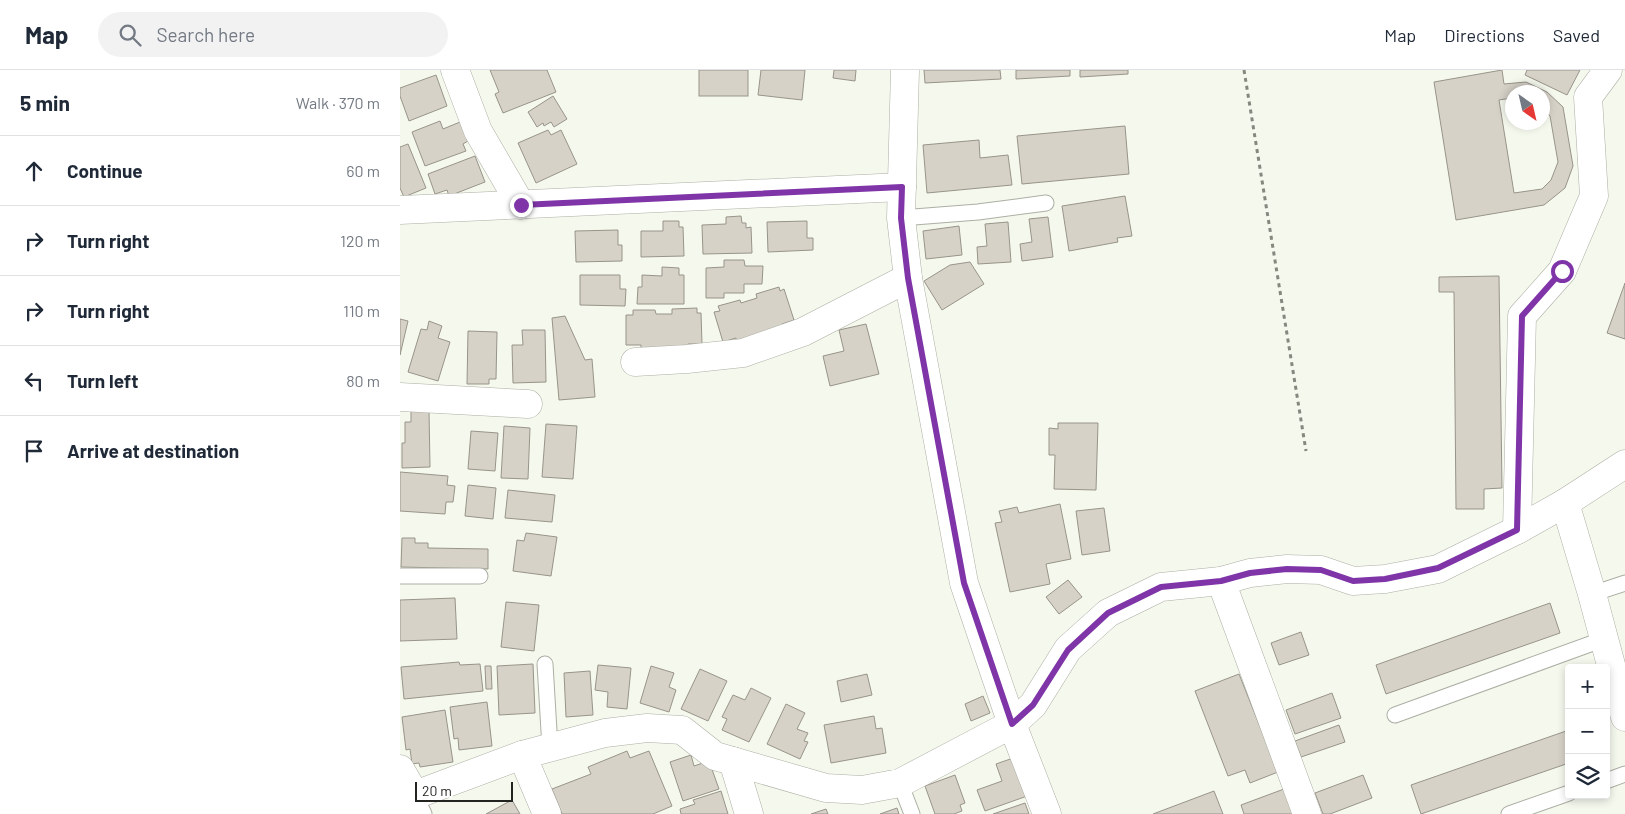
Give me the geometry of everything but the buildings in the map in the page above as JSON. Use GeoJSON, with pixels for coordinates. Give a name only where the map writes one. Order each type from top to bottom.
{"type":"FeatureCollection","features":[{"type":"Feature","properties":{"kind":"street"},"geometry":{"type":"LineString","coordinates":[[455,70],[478,131],[521,205]]}},
{"type":"Feature","properties":{"kind":"street"},"geometry":{"type":"LineString","coordinates":[[906,70],[901,218],[908,278],[964,583],[1012,724],[1047,814]]}},
{"type":"Feature","properties":{"kind":"street"},"geometry":{"type":"LineString","coordinates":[[1517,530],[1522,316],[1562,271],[1594,196],[1588,97],[1608,70]]}},
{"type":"Feature","properties":{"kind":"street"},"geometry":{"type":"LineString","coordinates":[[400,210],[902,187]]}},
{"type":"Feature","properties":{"kind":"street"},"geometry":{"type":"LineString","coordinates":[[635,362],[743,353],[803,332],[908,278]]}},
{"type":"Feature","properties":{"kind":"street"},"geometry":{"type":"LineString","coordinates":[[400,397],[528,404]]}},
{"type":"Feature","properties":{"kind":"street"},"geometry":{"type":"LineString","coordinates":[[400,769],[413,807],[522,756],[605,733],[646,728],[682,730],[715,756],[826,788],[862,790],[900,783],[1012,724],[1033,705],[1068,650],[1108,613],[1161,587],[1221,581],[1250,573],[1287,569],[1321,570],[1353,581],[1385,579],[1438,568],[1517,530],[1565,503],[1625,464]]}},
{"type":"Feature","properties":{"kind":"street"},"geometry":{"type":"LineString","coordinates":[[1565,503],[1625,717]]}},
{"type":"Feature","properties":{"kind":"street"},"geometry":{"type":"LineString","coordinates":[[1221,581],[1307,814]]}},
{"type":"Feature","properties":{"kind":"street"},"geometry":{"type":"LineString","coordinates":[[522,756],[547,814]]}},
{"type":"Feature","properties":{"kind":"street"},"geometry":{"type":"LineString","coordinates":[[733,761],[749,814]]}},
{"type":"Feature","properties":{"kind":"lane"},"geometry":{"type":"LineString","coordinates":[[901,218],[978,212],[1046,203]]}},
{"type":"Feature","properties":{"kind":"lane"},"geometry":{"type":"LineString","coordinates":[[400,576],[480,576]]}},
{"type":"Feature","properties":{"kind":"lane"},"geometry":{"type":"LineString","coordinates":[[1592,594],[1625,583]]}},
{"type":"Feature","properties":{"kind":"lane"},"geometry":{"type":"LineString","coordinates":[[1395,715],[1604,640]]}},
{"type":"Feature","properties":{"kind":"lane"},"geometry":{"type":"LineString","coordinates":[[545,664],[550,748]]}},
{"type":"Feature","properties":{"kind":"lane"},"geometry":{"type":"LineString","coordinates":[[1610,780],[1625,774]]}},
{"type":"Feature","properties":{"kind":"lane"},"geometry":{"type":"LineString","coordinates":[[900,783],[912,814]]}},
{"type":"Feature","properties":{"kind":"lane"},"geometry":{"type":"LineString","coordinates":[[1509,814],[1565,795]]}},
{"type":"Feature","properties":{"kind":"path"},"geometry":{"type":"LineString","coordinates":[[1244,70],[1306,451]]}},
{"type":"Feature","properties":{"kind":"route"},"geometry":{"type":"LineString","coordinates":[[521,205],[902,187],[901,218],[908,278],[964,583],[1012,724],[1033,705],[1068,650],[1108,613],[1161,587],[1221,581],[1250,573],[1287,569],[1321,570],[1353,581],[1385,579],[1438,568],[1517,530],[1522,316],[1562,271]]}}]}
